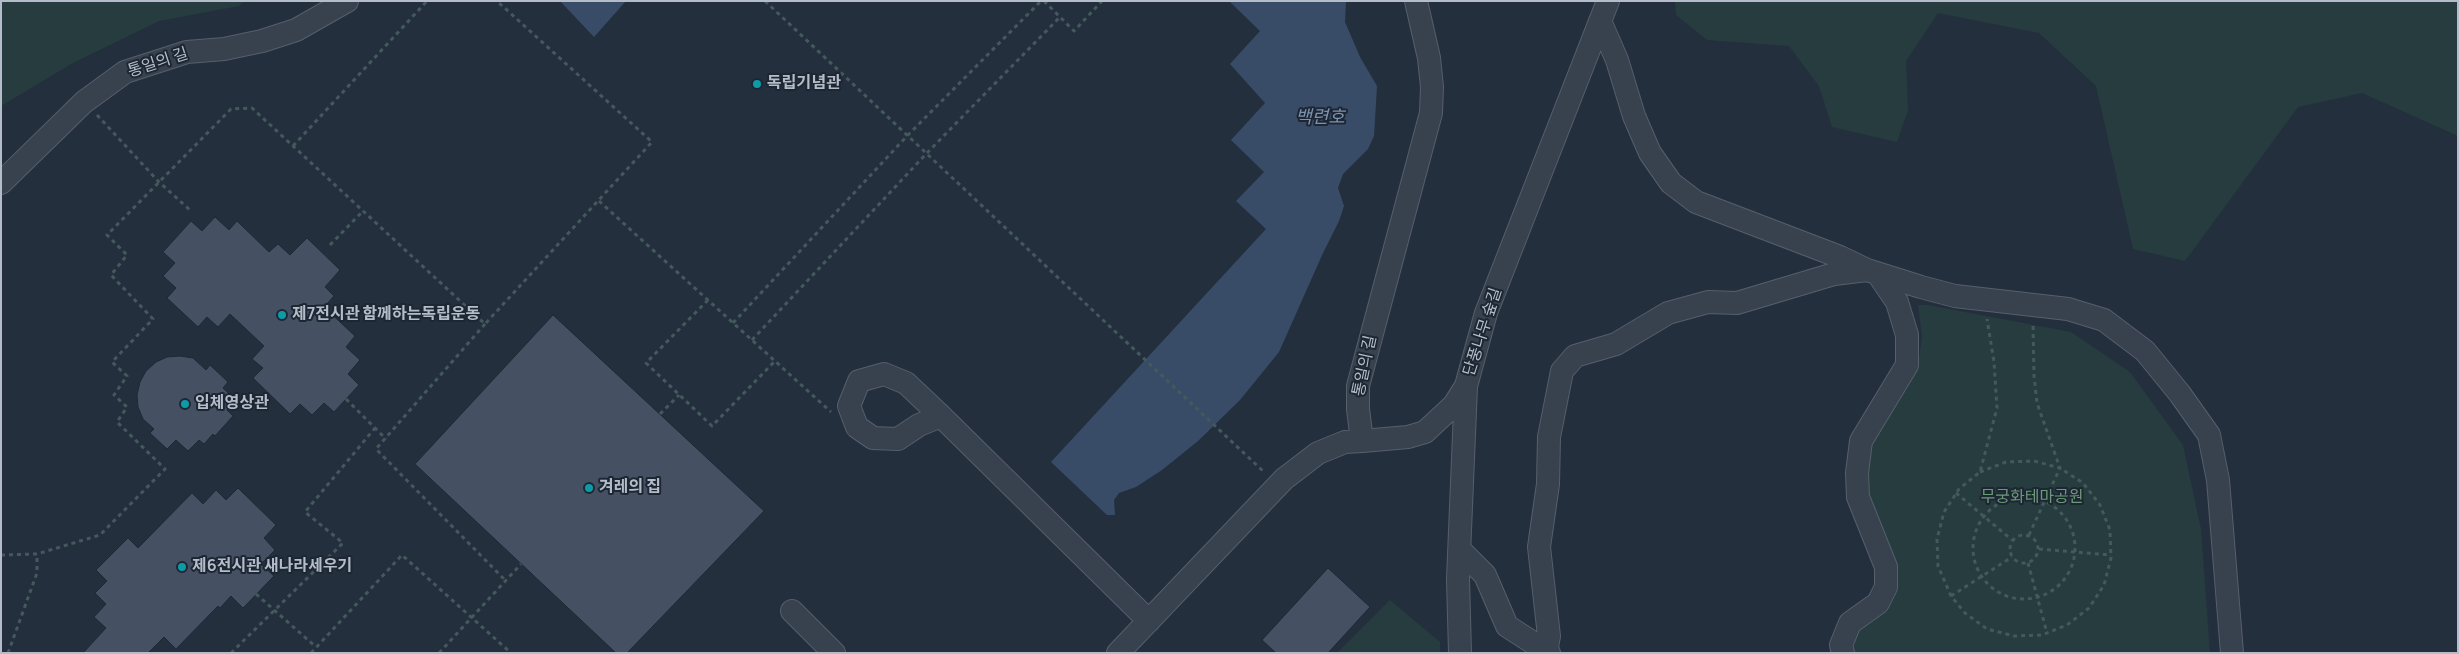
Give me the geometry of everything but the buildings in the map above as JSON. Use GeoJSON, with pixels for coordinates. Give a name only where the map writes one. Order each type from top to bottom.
{"type":"FeatureCollection","features":[{"type":"Feature","properties":{"kind":"street","name":"통일의 길"},"geometry":{"type":"LineString","coordinates":[[1,183],[84,102],[125,72],[187,52],[224,49],[262,41],[296,30],[347,1]]}},
{"type":"Feature","properties":{"kind":"street","name":"통일의 길"},"geometry":{"type":"LineString","coordinates":[[1362,441],[1358,409],[1358,386],[1431,113],[1432,87],[1429,58],[1416,1]]}},
{"type":"Feature","properties":{"kind":"street"},"geometry":{"type":"LineString","coordinates":[[1604,11],[1634,116],[1650,153],[1671,183],[1696,202],[1840,257],[1873,272],[1955,296],[2068,309],[2104,320],[2146,351],[2209,435],[2218,480],[2232,653]]}},
{"type":"Feature","properties":{"kind":"street","name":"단풍나무 숲길"},"geometry":{"type":"LineString","coordinates":[[1460,653],[1458,579],[1466,386],[1486,313],[1604,11]]}},
{"type":"Feature","properties":{"kind":"street"},"geometry":{"type":"LineString","coordinates":[[1460,550],[1485,575],[1507,626],[1548,652],[1549,636],[1539,546],[1548,484],[1548,437],[1562,371],[1575,356],[1616,344],[1668,312],[1708,302],[1737,303],[1834,274],[1873,272]]}},
{"type":"Feature","properties":{"kind":"street"},"geometry":{"type":"LineString","coordinates":[[1843,653],[1841,644],[1850,623],[1878,603],[1886,587],[1886,567],[1858,497],[1857,473],[1861,441],[1907,365],[1907,335],[1897,302],[1873,272]]}},
{"type":"Feature","properties":{"kind":"street"},"geometry":{"type":"LineString","coordinates":[[1118,653],[1278,486],[1318,453],[1345,442],[1408,438],[1425,432],[1454,405],[1466,386]]}},
{"type":"Feature","properties":{"kind":"street"},"geometry":{"type":"LineString","coordinates":[[940,416],[1149,620]]}},
{"type":"Feature","properties":{"kind":"street"},"geometry":{"type":"LineString","coordinates":[[792,611],[834,653]]}},
{"type":"Feature","properties":{"kind":"path"},"geometry":{"type":"LineString","coordinates":[[293,146],[427,1]]}},
{"type":"Feature","properties":{"kind":"path"},"geometry":{"type":"LineString","coordinates":[[497,1],[652,142],[485,324],[376,449],[506,581]]}},
{"type":"Feature","properties":{"kind":"path"},"geometry":{"type":"LineString","coordinates":[[765,1],[1278,486]]}},
{"type":"Feature","properties":{"kind":"path"},"geometry":{"type":"LineString","coordinates":[[733,323],[907,136],[1042,1],[1074,30],[1102,1]]}},
{"type":"Feature","properties":{"kind":"path"},"geometry":{"type":"LineString","coordinates":[[752,340],[926,154],[1060,17]]}},
{"type":"Feature","properties":{"kind":"path"},"geometry":{"type":"LineString","coordinates":[[84,102],[159,182],[191,211]]}},
{"type":"Feature","properties":{"kind":"path"},"geometry":{"type":"LineString","coordinates":[[1,555],[37,554],[100,535],[165,469],[117,422],[127,407],[114,395],[127,376],[112,362],[153,319],[111,275],[127,254],[107,235],[231,109],[252,108],[485,324]]}},
{"type":"Feature","properties":{"kind":"path"},"geometry":{"type":"LineString","coordinates":[[599,201],[834,415]]}},
{"type":"Feature","properties":{"kind":"path"},"geometry":{"type":"LineString","coordinates":[[330,245],[363,211]]}},
{"type":"Feature","properties":{"kind":"path"},"geometry":{"type":"LineString","coordinates":[[1980,472],[1997,408],[1994,362],[1984,299]]}},
{"type":"Feature","properties":{"kind":"path"},"geometry":{"type":"LineString","coordinates":[[708,300],[646,363],[712,426],[775,361]]}},
{"type":"Feature","properties":{"kind":"path"},"geometry":{"type":"LineString","coordinates":[[2029,535],[2060,468],[2037,403],[2034,376],[2034,305]]}},
{"type":"Feature","properties":{"kind":"path"},"geometry":{"type":"LineString","coordinates":[[660,414],[680,395]]}},
{"type":"Feature","properties":{"kind":"path"},"geometry":{"type":"LineString","coordinates":[[346,399],[386,439]]}},
{"type":"Feature","properties":{"kind":"path"},"geometry":{"type":"LineString","coordinates":[[231,653],[343,543],[305,512],[375,428]]}},
{"type":"Feature","properties":{"kind":"path"},"geometry":{"type":"LineString","coordinates":[[2034,460],[2060,468],[2083,483],[2100,505],[2110,530],[2111,555],[2104,585],[2089,608],[2067,625],[2047,633],[2014,636],[1987,629],[1964,614],[1951,596],[1938,566],[1936,538],[1944,512],[1956,492],[1980,472],[2006,462],[2034,460]]}},
{"type":"Feature","properties":{"kind":"path"},"geometry":{"type":"LineString","coordinates":[[1956,492],[2012,540]]}},
{"type":"Feature","properties":{"kind":"path"},"geometry":{"type":"LineString","coordinates":[[2028,497],[2044,502],[2058,510],[2068,522],[2074,536],[2075,552],[2071,568],[2063,581],[2052,591],[2037,598],[2022,599],[2006,596],[1992,588],[1982,576],[1975,562],[1973,546],[1977,530],[1985,516],[1997,505],[2012,498],[2028,497]]}},
{"type":"Feature","properties":{"kind":"path"},"geometry":{"type":"LineString","coordinates":[[2020,535],[2029,535],[2036,541],[2039,549],[2035,558],[2028,563],[2019,563],[2012,557],[2009,548],[2012,540],[2020,535]]}},
{"type":"Feature","properties":{"kind":"path"},"geometry":{"type":"LineString","coordinates":[[2039,549],[2111,555]]}},
{"type":"Feature","properties":{"kind":"path"},"geometry":{"type":"LineString","coordinates":[[8,653],[37,572],[37,554]]}},
{"type":"Feature","properties":{"kind":"path"},"geometry":{"type":"LineString","coordinates":[[311,653],[402,555],[473,616],[511,653]]}},
{"type":"Feature","properties":{"kind":"path"},"geometry":{"type":"LineString","coordinates":[[1951,596],[2012,557]]}},
{"type":"Feature","properties":{"kind":"path"},"geometry":{"type":"LineString","coordinates":[[2028,563],[2047,633]]}},
{"type":"Feature","properties":{"kind":"path"},"geometry":{"type":"LineString","coordinates":[[439,653],[522,564]]}},
{"type":"Feature","properties":{"kind":"path"},"geometry":{"type":"LineString","coordinates":[[256,594],[316,647]]}},
{"type":"Feature","properties":{"kind":"green space"},"geometry":{"type":"Polygon","coordinates":[[[1,1],[244,1],[239,6],[159,21],[71,64],[1,106],[1,1]]]}},
{"type":"Feature","properties":{"kind":"green space"},"geometry":{"type":"Polygon","coordinates":[[[1675,1],[2458,1],[2458,136],[2362,93],[2298,107],[2185,261],[2133,249],[2096,86],[2039,33],[1938,13],[1906,61],[1908,110],[1897,142],[1832,127],[1819,86],[1789,46],[1707,40],[1676,15],[1675,1]]]}},
{"type":"Feature","properties":{"kind":"green space","name":"무궁화테마공원"},"geometry":{"type":"Polygon","coordinates":[[[1918,305],[1928,305],[2071,332],[2130,372],[2183,445],[2201,529],[2210,653],[1854,653],[1852,638],[1889,597],[1868,505],[1865,455],[1918,366],[1922,337],[1918,305]]]}},
{"type":"Feature","properties":{"kind":"green space"},"geometry":{"type":"Polygon","coordinates":[[[1390,600],[1440,642],[1440,653],[1337,653],[1390,600]]]}},
{"type":"Feature","properties":{"kind":"water"},"geometry":{"type":"Polygon","coordinates":[[[560,1],[626,1],[594,37],[560,1]]]}},
{"type":"Feature","properties":{"kind":"water","name":"백련호"},"geometry":{"type":"Polygon","coordinates":[[[1229,1],[1346,1],[1345,22],[1360,57],[1377,86],[1374,136],[1368,149],[1343,174],[1338,188],[1344,206],[1339,221],[1279,352],[1240,400],[1198,441],[1162,470],[1136,487],[1119,493],[1114,500],[1115,515],[1107,515],[1051,462],[1266,229],[1236,201],[1264,172],[1231,140],[1265,103],[1230,64],[1260,31],[1229,1]]]}},
{"type":"Feature","properties":{"kind":"place","name":"독립기념관"},"geometry":{"type":"Point","coordinates":[757,84]}},
{"type":"Feature","properties":{"kind":"place","name":"제7전시관 함께하는독립운동"},"geometry":{"type":"Point","coordinates":[282,315]}},
{"type":"Feature","properties":{"kind":"place","name":"입체영상관"},"geometry":{"type":"Point","coordinates":[185,404]}},
{"type":"Feature","properties":{"kind":"place","name":"겨레의 집"},"geometry":{"type":"Point","coordinates":[589,488]}},
{"type":"Feature","properties":{"kind":"place","name":"제6전시관 새나라세우기"},"geometry":{"type":"Point","coordinates":[182,567]}}]}
